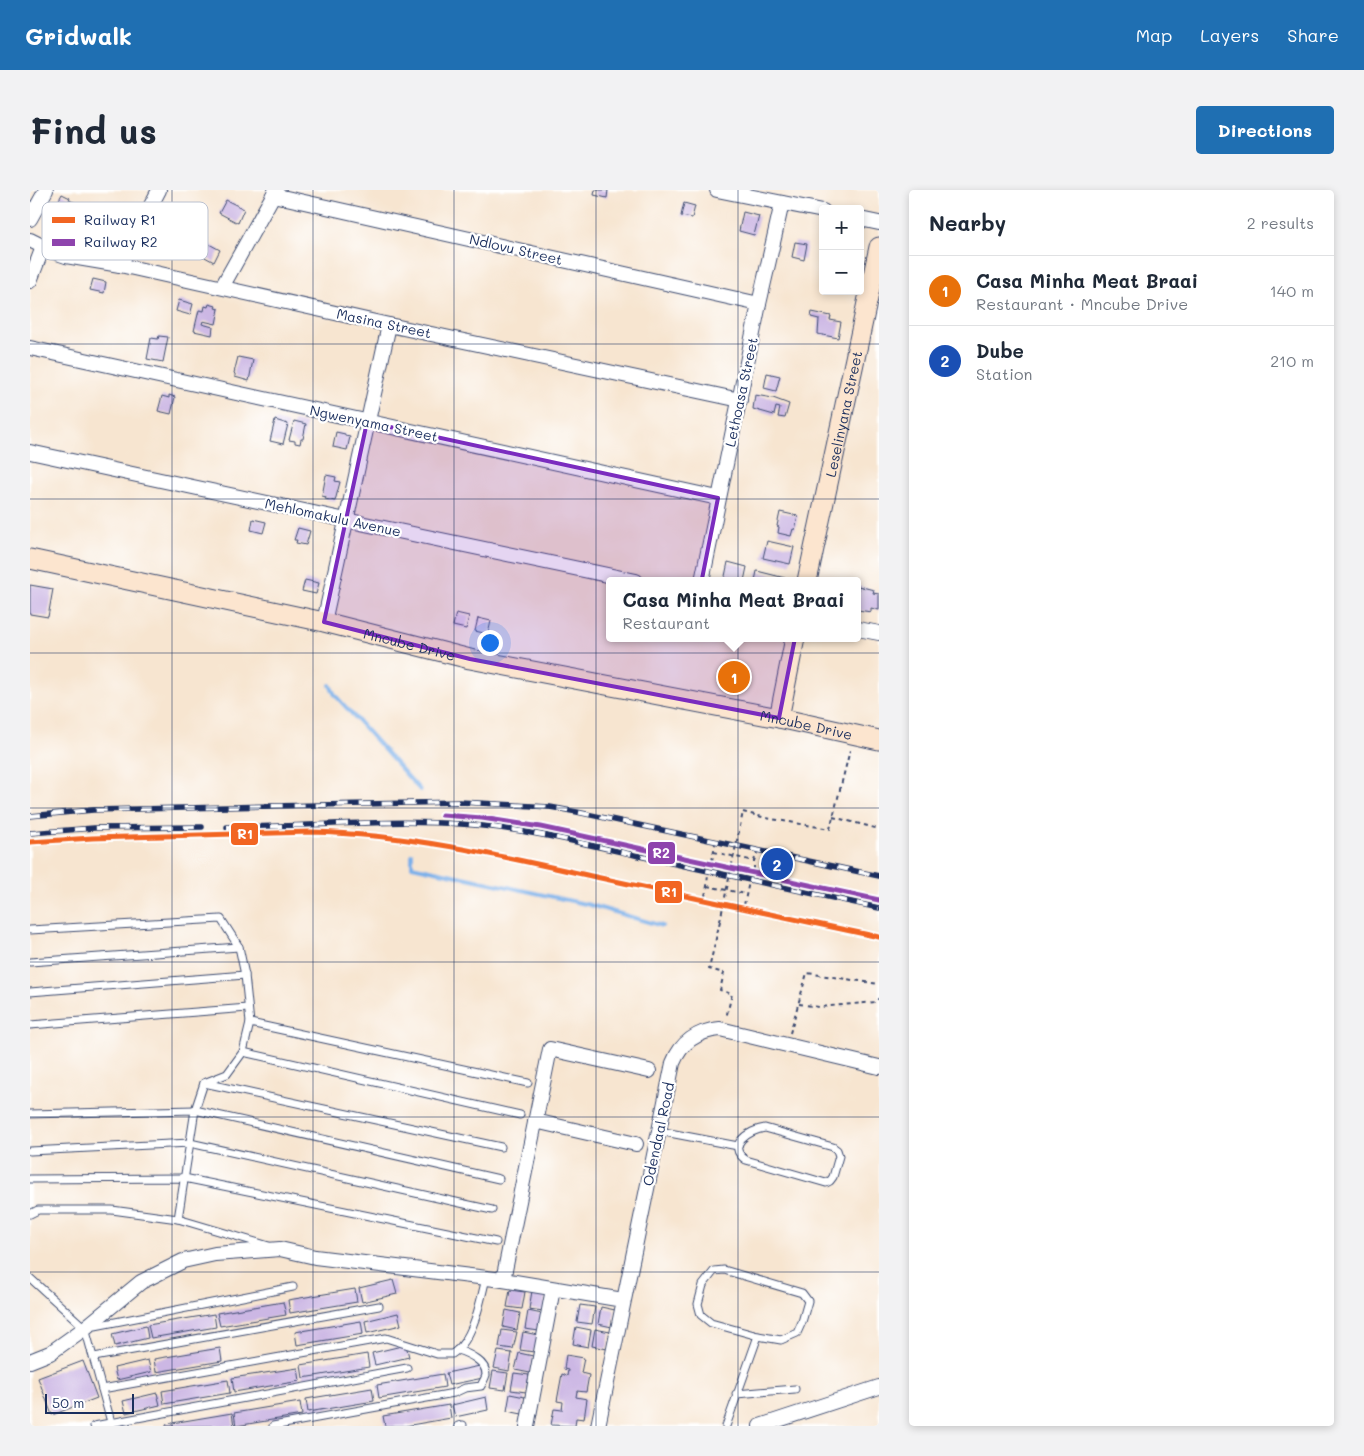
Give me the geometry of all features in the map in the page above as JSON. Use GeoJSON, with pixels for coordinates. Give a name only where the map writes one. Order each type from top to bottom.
{"type":"FeatureCollection","features":[{"type":"Feature","properties":{"kind":"street"},"geometry":{"type":"LineString","coordinates":[[30,219],[46,190]]}},
{"type":"Feature","properties":{"kind":"street"},"geometry":{"type":"LineString","coordinates":[[153,202],[159,190]]}},
{"type":"Feature","properties":{"kind":"street"},"geometry":{"type":"LineString","coordinates":[[717,190],[819,210]]}},
{"type":"Feature","properties":{"kind":"street"},"geometry":{"type":"LineString","coordinates":[[222,287],[275,192]]}},
{"type":"Feature","properties":{"kind":"street","name":"Ndlovu Street"},"geometry":{"type":"LineString","coordinates":[[275,192],[759,304]]}},
{"type":"Feature","properties":{"kind":"street","name":"Lethoasa Street"},"geometry":{"type":"LineString","coordinates":[[703,577],[759,304],[782,203]]}},
{"type":"Feature","properties":{"kind":"street"},"geometry":{"type":"LineString","coordinates":[[864,220],[879,223]]}},
{"type":"Feature","properties":{"kind":"street","name":"Masina Street"},"geometry":{"type":"LineString","coordinates":[[30,240],[42,246]]}},
{"type":"Feature","properties":{"kind":"street","name":"Leselinyana Street"},"geometry":{"type":"LineString","coordinates":[[808,577],[879,247]]}},
{"type":"Feature","properties":{"kind":"street"},"geometry":{"type":"LineString","coordinates":[[30,281],[42,250]]}},
{"type":"Feature","properties":{"kind":"street","name":"Masina Street"},"geometry":{"type":"LineString","coordinates":[[90,260],[740,400]]}},
{"type":"Feature","properties":{"kind":"street"},"geometry":{"type":"LineString","coordinates":[[120,265],[123,260]]}},
{"type":"Feature","properties":{"kind":"street"},"geometry":{"type":"LineString","coordinates":[[324,622],[389,325]]}},
{"type":"Feature","properties":{"kind":"street","name":"Ngwenyama Street"},"geometry":{"type":"LineString","coordinates":[[30,348],[718,498]]}},
{"type":"Feature","properties":{"kind":"street","name":"Mehlomakulu Avenue"},"geometry":{"type":"LineString","coordinates":[[30,452],[617,577]]}},
{"type":"Feature","properties":{"kind":"street","name":"Mncube Drive"},"geometry":{"type":"LineString","coordinates":[[30,559],[324,622],[470,659],[779,718],[879,740]]}},
{"type":"Feature","properties":{"kind":"street"},"geometry":{"type":"LineString","coordinates":[[861,630],[879,633]]}},
{"type":"Feature","properties":{"kind":"street"},"geometry":{"type":"LineString","coordinates":[[779,718],[794,642]]}},
{"type":"Feature","properties":{"kind":"street","name":"Odendaal Road"},"geometry":{"type":"LineString","coordinates":[[598,1426],[673,1064],[680,1049],[697,1034],[723,1030],[879,1067]]}},
{"type":"Feature","properties":{"kind":"street"},"geometry":{"type":"LineString","coordinates":[[503,1280],[550,1049],[649,1071]]}},
{"type":"Feature","properties":{"kind":"street"},"geometry":{"type":"LineString","coordinates":[[535,1121],[636,1144]]}},
{"type":"Feature","properties":{"kind":"street"},"geometry":{"type":"LineString","coordinates":[[30,1362],[50,1353],[85,1328],[141,1282],[183,1261],[215,1254],[280,1249],[315,1258],[503,1280],[623,1300]]}},
{"type":"Feature","properties":{"kind":"street"},"geometry":{"type":"LineString","coordinates":[[527,1426],[553,1289]]}},
{"type":"Feature","properties":{"kind":"street"},"geometry":{"type":"LineString","coordinates":[[760,1426],[879,1387]]}},
{"type":"Feature","properties":{"kind":"lane"},"geometry":{"type":"LineString","coordinates":[[30,930],[221,919],[239,947],[245,975],[250,1023],[243,1052],[227,1074],[204,1083]]}},
{"type":"Feature","properties":{"kind":"lane"},"geometry":{"type":"LineString","coordinates":[[30,962],[239,947]]}},
{"type":"Feature","properties":{"kind":"lane"},"geometry":{"type":"LineString","coordinates":[[30,992],[245,975]]}},
{"type":"Feature","properties":{"kind":"lane"},"geometry":{"type":"LineString","coordinates":[[30,1025],[248,1008]]}},
{"type":"Feature","properties":{"kind":"lane"},"geometry":{"type":"LineString","coordinates":[[250,1023],[528,1083]]}},
{"type":"Feature","properties":{"kind":"lane"},"geometry":{"type":"LineString","coordinates":[[243,1052],[520,1115]]}},
{"type":"Feature","properties":{"kind":"lane"},"geometry":{"type":"LineString","coordinates":[[178,1219],[195,1110],[204,1083]]}},
{"type":"Feature","properties":{"kind":"lane"},"geometry":{"type":"LineString","coordinates":[[204,1083],[501,1147]]}},
{"type":"Feature","properties":{"kind":"lane"},"geometry":{"type":"LineString","coordinates":[[30,1114],[195,1110],[499,1179]]}},
{"type":"Feature","properties":{"kind":"lane"},"geometry":{"type":"LineString","coordinates":[[765,1128],[833,1147],[837,1150],[839,1156],[833,1177],[830,1182],[826,1183],[746,1160],[739,1153],[738,1146],[743,1137],[749,1132],[765,1128]]}},
{"type":"Feature","properties":{"kind":"lane"},"geometry":{"type":"LineString","coordinates":[[659,1131],[738,1146]]}},
{"type":"Feature","properties":{"kind":"lane"},"geometry":{"type":"LineString","coordinates":[[30,1151],[190,1143],[492,1210]]}},
{"type":"Feature","properties":{"kind":"lane"},"geometry":{"type":"LineString","coordinates":[[30,1179],[184,1178],[496,1242]]}},
{"type":"Feature","properties":{"kind":"lane"},"geometry":{"type":"LineString","coordinates":[[30,1214],[38,1210],[112,1210],[178,1219],[280,1249]]}},
{"type":"Feature","properties":{"kind":"lane"},"geometry":{"type":"LineString","coordinates":[[724,1270],[802,1293],[808,1301],[797,1333],[781,1340],[758,1336],[711,1323],[701,1315],[698,1304],[703,1285],[714,1271],[724,1270]]}},
{"type":"Feature","properties":{"kind":"lane"},"geometry":{"type":"LineString","coordinates":[[30,1278],[85,1328],[111,1422]]}},
{"type":"Feature","properties":{"kind":"lane"},"geometry":{"type":"LineString","coordinates":[[102,1389],[386,1338],[437,1354],[452,1354],[461,1346],[478,1312],[486,1278]]}},
{"type":"Feature","properties":{"kind":"lane"},"geometry":{"type":"LineString","coordinates":[[85,1328],[293,1287]]}},
{"type":"Feature","properties":{"kind":"lane"},"geometry":{"type":"LineString","coordinates":[[94,1357],[379,1306]]}},
{"type":"Feature","properties":{"kind":"lane"},"geometry":{"type":"LineString","coordinates":[[726,1426],[758,1336]]}},
{"type":"Feature","properties":{"kind":"lane"},"geometry":{"type":"LineString","coordinates":[[273,1426],[480,1386],[486,1377],[485,1369],[477,1360],[457,1350]]}},
{"type":"Feature","properties":{"kind":"lane"},"geometry":{"type":"LineString","coordinates":[[94,1426],[407,1368]]}},
{"type":"Feature","properties":{"kind":"lane"},"geometry":{"type":"LineString","coordinates":[[736,1394],[795,1389]]}},
{"type":"Feature","properties":{"kind":"path"},"geometry":{"type":"LineString","coordinates":[[723,1030],[732,994],[720,990],[724,973],[709,969],[743,812],[830,829],[848,763],[853,734]]}},
{"type":"Feature","properties":{"kind":"path"},"geometry":{"type":"LineString","coordinates":[[833,818],[879,829]]}},
{"type":"Feature","properties":{"kind":"path"},"geometry":{"type":"LineString","coordinates":[[712,861],[715,844]]}},
{"type":"Feature","properties":{"kind":"path"},"geometry":{"type":"LineString","coordinates":[[714,852],[754,861]]}},
{"type":"Feature","properties":{"kind":"path"},"geometry":{"type":"LineString","coordinates":[[754,870],[754,861],[757,853]]}},
{"type":"Feature","properties":{"kind":"path"},"geometry":{"type":"LineString","coordinates":[[705,896],[708,873]]}},
{"type":"Feature","properties":{"kind":"path"},"geometry":{"type":"LineString","coordinates":[[744,905],[749,882]]}},
{"type":"Feature","properties":{"kind":"path"},"geometry":{"type":"LineString","coordinates":[[707,886],[746,894]]}},
{"type":"Feature","properties":{"kind":"path"},"geometry":{"type":"LineString","coordinates":[[787,1045],[807,973],[879,984]]}},
{"type":"Feature","properties":{"kind":"path"},"geometry":{"type":"LineString","coordinates":[[799,1004],[819,1007],[876,1002],[879,998]]}},
{"type":"Feature","properties":{"kind":"highlighted area"},"geometry":{"type":"Polygon","coordinates":[[[367,422],[718,498],[699,594],[799,618],[779,718],[470,659],[324,622],[367,422]]]}},
{"type":"Feature","properties":{"kind":"building"},"geometry":{"type":"Polygon","coordinates":[[[595,190],[608,190],[607,198],[594,195],[595,190]]]}},
{"type":"Feature","properties":{"kind":"building"},"geometry":{"type":"Polygon","coordinates":[[[62,194],[74,202],[58,202],[62,194]]]}},
{"type":"Feature","properties":{"kind":"building"},"geometry":{"type":"Polygon","coordinates":[[[226,200],[244,209],[238,223],[219,213],[226,200]]]}},
{"type":"Feature","properties":{"kind":"building"},"geometry":{"type":"Polygon","coordinates":[[[684,203],[695,206],[692,218],[681,216],[684,203]]]}},
{"type":"Feature","properties":{"kind":"building"},"geometry":{"type":"Polygon","coordinates":[[[743,212],[759,216],[754,235],[739,231],[743,212]]]}},
{"type":"Feature","properties":{"kind":"building"},"geometry":{"type":"Polygon","coordinates":[[[795,242],[807,244],[804,260],[792,257],[795,242]]]}},
{"type":"Feature","properties":{"kind":"building"},"geometry":{"type":"Polygon","coordinates":[[[209,244],[220,250],[214,262],[208,259],[209,244]]]}},
{"type":"Feature","properties":{"kind":"building"},"geometry":{"type":"Polygon","coordinates":[[[93,279],[106,282],[104,293],[90,290],[93,279]]]}},
{"type":"Feature","properties":{"kind":"building"},"geometry":{"type":"Polygon","coordinates":[[[179,300],[193,304],[190,315],[176,311],[179,300]]]}},
{"type":"Feature","properties":{"kind":"building"},"geometry":{"type":"Polygon","coordinates":[[[209,304],[219,309],[216,324],[203,321],[202,324],[213,327],[212,335],[194,331],[199,310],[204,311],[205,306],[208,307],[209,304]]]}},
{"type":"Feature","properties":{"kind":"building"},"geometry":{"type":"Polygon","coordinates":[[[812,312],[831,316],[830,320],[841,322],[838,338],[818,334],[819,319],[811,317],[812,312]]]}},
{"type":"Feature","properties":{"kind":"building"},"geometry":{"type":"Polygon","coordinates":[[[159,336],[168,337],[163,362],[147,359],[151,338],[158,339],[159,336]]]}},
{"type":"Feature","properties":{"kind":"building"},"geometry":{"type":"Polygon","coordinates":[[[238,357],[253,360],[249,381],[235,377],[234,373],[238,357]]]}},
{"type":"Feature","properties":{"kind":"building"},"geometry":{"type":"Polygon","coordinates":[[[767,373],[780,376],[776,391],[764,388],[767,373]]]}},
{"type":"Feature","properties":{"kind":"building"},"geometry":{"type":"Polygon","coordinates":[[[169,395],[175,397],[171,414],[158,411],[162,396],[169,398],[169,395]]]}},
{"type":"Feature","properties":{"kind":"building"},"geometry":{"type":"Polygon","coordinates":[[[755,395],[773,398],[789,404],[785,418],[778,417],[780,408],[776,407],[774,415],[753,409],[755,395]]]}},
{"type":"Feature","properties":{"kind":"building"},"geometry":{"type":"Polygon","coordinates":[[[275,420],[288,424],[283,444],[270,441],[275,420]]]}},
{"type":"Feature","properties":{"kind":"building"},"geometry":{"type":"Polygon","coordinates":[[[294,421],[306,424],[300,444],[289,440],[294,421]]]}},
{"type":"Feature","properties":{"kind":"building"},"geometry":{"type":"Polygon","coordinates":[[[336,432],[350,437],[347,450],[333,447],[336,432]]]}},
{"type":"Feature","properties":{"kind":"building"},"geometry":{"type":"Polygon","coordinates":[[[326,475],[336,477],[335,481],[340,482],[335,501],[325,499],[326,497],[322,496],[326,475]]]}},
{"type":"Feature","properties":{"kind":"building"},"geometry":{"type":"Polygon","coordinates":[[[780,512],[798,516],[795,530],[793,529],[791,536],[778,533],[779,527],[777,526],[780,512]]]}},
{"type":"Feature","properties":{"kind":"building"},"geometry":{"type":"Polygon","coordinates":[[[253,519],[266,522],[263,533],[251,530],[253,519]]]}},
{"type":"Feature","properties":{"kind":"building"},"geometry":{"type":"Polygon","coordinates":[[[298,528],[310,531],[306,545],[296,543],[297,540],[294,540],[298,528]]]}},
{"type":"Feature","properties":{"kind":"building"},"geometry":{"type":"Polygon","coordinates":[[[767,541],[794,547],[790,564],[763,558],[767,541]]]}},
{"type":"Feature","properties":{"kind":"building"},"geometry":{"type":"Polygon","coordinates":[[[728,562],[747,567],[745,577],[725,577],[728,562]]]}},
{"type":"Feature","properties":{"kind":"building"},"geometry":{"type":"Polygon","coordinates":[[[757,571],[781,577],[756,577],[757,571]]]}},
{"type":"Feature","properties":{"kind":"building"},"geometry":{"type":"Polygon","coordinates":[[[305,580],[319,583],[316,594],[302,591],[305,580]]]}},
{"type":"Feature","properties":{"kind":"building"},"geometry":{"type":"Polygon","coordinates":[[[30,585],[53,589],[48,617],[30,614],[30,585]]]}},
{"type":"Feature","properties":{"kind":"building"},"geometry":{"type":"Polygon","coordinates":[[[861,587],[874,590],[873,593],[879,594],[879,610],[871,608],[871,612],[861,610],[861,587]]]}},
{"type":"Feature","properties":{"kind":"building"},"geometry":{"type":"Polygon","coordinates":[[[456,613],[469,616],[466,629],[453,626],[456,613]]]}},
{"type":"Feature","properties":{"kind":"building"},"geometry":{"type":"Polygon","coordinates":[[[478,618],[491,621],[488,634],[475,631],[478,618]]]}},
{"type":"Feature","properties":{"kind":"building"},"geometry":{"type":"Polygon","coordinates":[[[736,667],[745,669],[741,684],[724,680],[726,672],[734,674],[736,667]]]}},
{"type":"Feature","properties":{"kind":"building"},"geometry":{"type":"Polygon","coordinates":[[[393,1280],[397,1294],[362,1302],[359,1288],[393,1280]]]}},
{"type":"Feature","properties":{"kind":"building"},"geometry":{"type":"Polygon","coordinates":[[[355,1289],[357,1302],[290,1313],[288,1300],[355,1289]]]}},
{"type":"Feature","properties":{"kind":"building"},"geometry":{"type":"Polygon","coordinates":[[[510,1290],[525,1292],[522,1309],[507,1307],[510,1290]]]}},
{"type":"Feature","properties":{"kind":"building"},"geometry":{"type":"Polygon","coordinates":[[[532,1291],[546,1294],[543,1311],[529,1309],[532,1291]]]}},
{"type":"Feature","properties":{"kind":"building"},"geometry":{"type":"Polygon","coordinates":[[[283,1302],[286,1315],[220,1326],[217,1313],[283,1302]]]}},
{"type":"Feature","properties":{"kind":"building"},"geometry":{"type":"Polygon","coordinates":[[[580,1305],[595,1307],[592,1324],[577,1322],[580,1305]]]}},
{"type":"Feature","properties":{"kind":"building"},"geometry":{"type":"Polygon","coordinates":[[[601,1307],[615,1310],[612,1327],[598,1324],[601,1307]]]}},
{"type":"Feature","properties":{"kind":"building"},"geometry":{"type":"Polygon","coordinates":[[[506,1310],[520,1313],[517,1330],[503,1327],[506,1310]]]}},
{"type":"Feature","properties":{"kind":"building"},"geometry":{"type":"Polygon","coordinates":[[[528,1311],[542,1314],[539,1331],[525,1329],[528,1311]]]}},
{"type":"Feature","properties":{"kind":"building"},"geometry":{"type":"Polygon","coordinates":[[[398,1313],[401,1325],[367,1333],[365,1321],[398,1313]]]}},
{"type":"Feature","properties":{"kind":"building"},"geometry":{"type":"Polygon","coordinates":[[[214,1314],[216,1327],[151,1338],[148,1325],[214,1314]]]}},
{"type":"Feature","properties":{"kind":"building"},"geometry":{"type":"Polygon","coordinates":[[[361,1321],[363,1334],[297,1345],[295,1332],[361,1321]]]}},
{"type":"Feature","properties":{"kind":"building"},"geometry":{"type":"Polygon","coordinates":[[[146,1326],[148,1338],[115,1346],[112,1334],[146,1326]]]}},
{"type":"Feature","properties":{"kind":"building"},"geometry":{"type":"Polygon","coordinates":[[[576,1327],[591,1330],[588,1347],[573,1344],[576,1327]]]}},
{"type":"Feature","properties":{"kind":"building"},"geometry":{"type":"Polygon","coordinates":[[[595,1329],[610,1332],[607,1349],[592,1346],[595,1329]]]}},
{"type":"Feature","properties":{"kind":"building"},"geometry":{"type":"Polygon","coordinates":[[[502,1330],[517,1332],[513,1349],[499,1347],[502,1330]]]}},
{"type":"Feature","properties":{"kind":"building"},"geometry":{"type":"Polygon","coordinates":[[[523,1332],[538,1335],[534,1352],[520,1350],[523,1332]]]}},
{"type":"Feature","properties":{"kind":"building"},"geometry":{"type":"Polygon","coordinates":[[[406,1345],[409,1357],[375,1365],[372,1353],[406,1345]]]}},
{"type":"Feature","properties":{"kind":"building"},"geometry":{"type":"Polygon","coordinates":[[[220,1348],[222,1361],[156,1372],[154,1359],[220,1348]]]}},
{"type":"Feature","properties":{"kind":"building"},"geometry":{"type":"Polygon","coordinates":[[[498,1351],[512,1353],[509,1371],[494,1368],[498,1351]]]}},
{"type":"Feature","properties":{"kind":"building"},"geometry":{"type":"Polygon","coordinates":[[[519,1353],[533,1356],[530,1373],[515,1370],[519,1353]]]}},
{"type":"Feature","properties":{"kind":"building"},"geometry":{"type":"Polygon","coordinates":[[[367,1354],[369,1367],[303,1378],[301,1365],[367,1354]]]}},
{"type":"Feature","properties":{"kind":"building"},"geometry":{"type":"Polygon","coordinates":[[[566,1355],[584,1358],[581,1373],[589,1375],[586,1392],[577,1391],[576,1397],[587,1399],[584,1419],[576,1418],[575,1426],[551,1425],[554,1409],[562,1410],[563,1402],[557,1401],[562,1374],[567,1376],[568,1370],[564,1369],[566,1355]]]}},
{"type":"Feature","properties":{"kind":"building"},"geometry":{"type":"Polygon","coordinates":[[[148,1360],[151,1372],[117,1380],[114,1368],[148,1360]]]}},
{"type":"Feature","properties":{"kind":"building"},"geometry":{"type":"Polygon","coordinates":[[[83,1361],[97,1398],[52,1415],[38,1378],[83,1361]]]}},
{"type":"Feature","properties":{"kind":"building"},"geometry":{"type":"Polygon","coordinates":[[[480,1366],[483,1378],[449,1385],[446,1373],[480,1366]]]}},
{"type":"Feature","properties":{"kind":"building"},"geometry":{"type":"Polygon","coordinates":[[[298,1368],[300,1381],[234,1392],[232,1378],[298,1368]]]}},
{"type":"Feature","properties":{"kind":"building"},"geometry":{"type":"Polygon","coordinates":[[[493,1371],[508,1373],[505,1390],[490,1388],[493,1371]]]}},
{"type":"Feature","properties":{"kind":"building"},"geometry":{"type":"Polygon","coordinates":[[[514,1373],[529,1375],[526,1392],[511,1390],[514,1373]]]}},
{"type":"Feature","properties":{"kind":"building"},"geometry":{"type":"Polygon","coordinates":[[[443,1374],[445,1387],[379,1398],[377,1385],[443,1374]]]}},
{"type":"Feature","properties":{"kind":"building"},"geometry":{"type":"Polygon","coordinates":[[[228,1380],[230,1393],[164,1404],[162,1391],[228,1380]]]}},
{"type":"Feature","properties":{"kind":"building"},"geometry":{"type":"Polygon","coordinates":[[[372,1388],[374,1401],[308,1412],[306,1399],[372,1388]]]}},
{"type":"Feature","properties":{"kind":"building"},"geometry":{"type":"Polygon","coordinates":[[[157,1393],[160,1405],[126,1413],[123,1401],[157,1393]]]}},
{"type":"Feature","properties":{"kind":"building"},"geometry":{"type":"Polygon","coordinates":[[[510,1394],[525,1397],[522,1414],[507,1411],[510,1394]]]}},
{"type":"Feature","properties":{"kind":"building"},"geometry":{"type":"Polygon","coordinates":[[[486,1397],[488,1410],[455,1417],[452,1405],[486,1397]]]}},
{"type":"Feature","properties":{"kind":"building"},"geometry":{"type":"Polygon","coordinates":[[[300,1402],[302,1415],[236,1426],[234,1413],[300,1402]]]}},
{"type":"Feature","properties":{"kind":"building"},"geometry":{"type":"Polygon","coordinates":[[[449,1405],[451,1418],[405,1426],[385,1426],[383,1416],[449,1405]]]}},
{"type":"Feature","properties":{"kind":"building"},"geometry":{"type":"Polygon","coordinates":[[[232,1413],[234,1426],[166,1426],[166,1424],[232,1413]]]}},
{"type":"Feature","properties":{"kind":"waterway"},"geometry":{"type":"LineString","coordinates":[[330,685],[335,695],[420,790]]}},
{"type":"Feature","properties":{"kind":"waterway"},"geometry":{"type":"LineString","coordinates":[[412,854],[412,866],[590,905],[662,926]]}},
{"type":"Feature","properties":{"kind":"railway"},"geometry":{"type":"LineString","coordinates":[[30,816],[93,810],[460,802],[550,807],[879,876]]}},
{"type":"Feature","properties":{"kind":"railway"},"geometry":{"type":"LineString","coordinates":[[227,827],[402,822],[483,826],[573,841],[879,908]]}},
{"type":"Feature","properties":{"kind":"railway"},"geometry":{"type":"LineString","coordinates":[[30,833],[94,828],[202,827]]}},
{"type":"Feature","properties":{"kind":"railway"},"geometry":{"type":"LineString","coordinates":[[30,842],[92,838],[311,832],[382,837],[487,853],[879,937]]}},
{"type":"Feature","properties":{"kind":"rail line","name":"R2"},"geometry":{"type":"LineString","coordinates":[[442,815],[482,818],[541,827],[879,900]]}},
{"type":"Feature","properties":{"kind":"rail line","name":"R1"},"geometry":{"type":"LineString","coordinates":[[30,842],[92,838],[311,832],[382,837],[487,853],[879,937]]}},
{"type":"Feature","properties":{"kind":"place","name":"Casa Minha Meat Braai"},"geometry":{"type":"Point","coordinates":[734,677]}},
{"type":"Feature","properties":{"kind":"place","name":"Dube"},"geometry":{"type":"Point","coordinates":[777,864]}}]}
